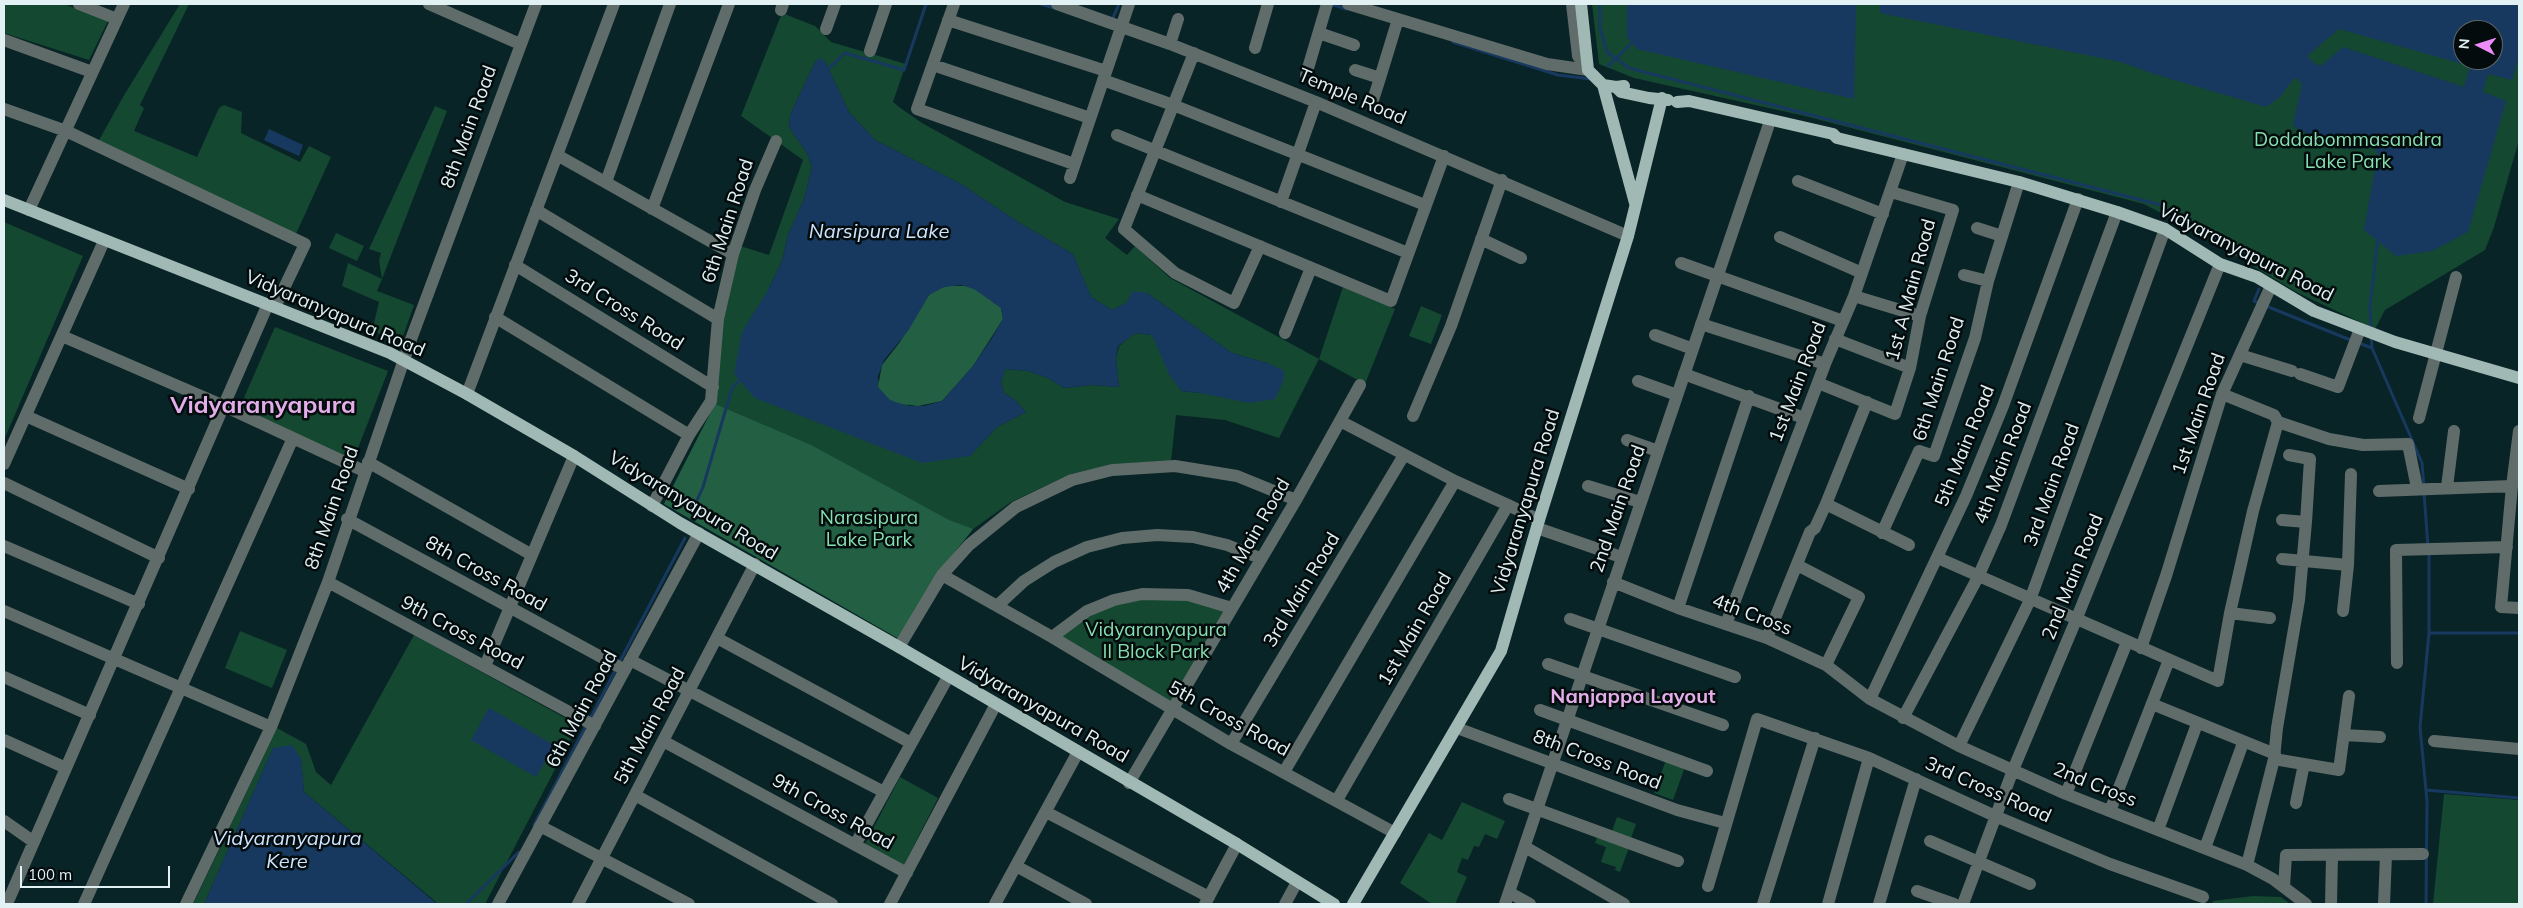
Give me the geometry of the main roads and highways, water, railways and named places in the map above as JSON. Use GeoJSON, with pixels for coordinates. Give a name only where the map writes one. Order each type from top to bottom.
{"type":"FeatureCollection","features":[{"type":"Feature","properties":{"kind":"main road"},"geometry":{"type":"LineString","coordinates":[[1581,4],[1588,70],[1603,84],[1616,88],[1621,86],[1652,94],[1649,98],[1662,98]]}},
{"type":"Feature","properties":{"kind":"main road"},"geometry":{"type":"LineString","coordinates":[[1603,84],[1636,206]]}},
{"type":"Feature","properties":{"kind":"main road","name":"Vidyaranyapura Road"},"geometry":{"type":"LineString","coordinates":[[1353,904],[1501,651],[1538,524],[1628,236],[1662,98],[1677,102],[1689,101],[1833,134],[1837,138]]}},
{"type":"Feature","properties":{"kind":"main road","name":"Vidyaranyapura Road"},"geometry":{"type":"LineString","coordinates":[[1677,102],[1687,109],[1830,140],[1837,138],[2019,182],[2078,199],[2166,229],[2220,264],[2257,278],[2314,311],[2360,329],[2435,354],[2519,378]]}},
{"type":"Feature","properties":{"kind":"main road","name":"Vidyaranyapura Road"},"geometry":{"type":"LineString","coordinates":[[4,200],[272,306],[404,361],[467,394],[574,456],[680,523],[756,564],[900,647],[1129,783],[1237,844],[1334,904]]}},
{"type":"Feature","properties":{"kind":"water"},"geometry":{"type":"Polygon","coordinates":[[[1627,4],[1856,4],[1854,99],[1637,49],[1627,37],[1627,4]]]}},
{"type":"Feature","properties":{"kind":"water"},"geometry":{"type":"Polygon","coordinates":[[[1880,4],[2519,4],[2519,57],[2512,80],[2488,74],[2483,92],[2506,101],[2468,232],[2432,251],[2396,256],[2364,230],[2374,173],[2380,157],[2374,148],[2346,149],[2297,129],[2293,124],[2302,84],[2295,77],[2280,97],[2266,107],[2154,74],[2121,62],[1880,13],[1880,4]],[[2453,20],[2453,61],[2339,29],[2307,56],[2314,63],[2321,66],[2343,47],[2464,87],[2469,70],[2503,70],[2503,20],[2453,20]]]}},
{"type":"Feature","properties":{"kind":"water","name":"Narsipura Lake"},"geometry":{"type":"Polygon","coordinates":[[[820,58],[825,61],[849,112],[875,140],[961,184],[1018,222],[1073,254],[1091,297],[1112,310],[1126,303],[1133,291],[1147,293],[1232,353],[1270,364],[1284,371],[1283,382],[1275,399],[1249,403],[1181,391],[1169,374],[1152,335],[1136,333],[1118,346],[1116,358],[1119,387],[1093,385],[1064,388],[1048,378],[1028,371],[1005,369],[1001,383],[1004,393],[1015,400],[1026,412],[997,427],[970,456],[922,463],[755,398],[734,374],[742,332],[768,290],[782,261],[788,235],[804,199],[812,167],[807,153],[789,127],[790,115],[815,62],[820,58]],[[961,285],[944,287],[929,295],[908,331],[884,360],[878,376],[878,387],[890,400],[907,406],[924,406],[942,401],[973,366],[1003,319],[1001,308],[974,289],[961,285]]]}},
{"type":"Feature","properties":{"kind":"water"},"geometry":{"type":"Polygon","coordinates":[[[269,129],[303,145],[299,156],[264,140],[269,129]]]}},
{"type":"Feature","properties":{"kind":"water"},"geometry":{"type":"Polygon","coordinates":[[[489,708],[554,745],[536,777],[471,740],[489,708]]]}},
{"type":"Feature","properties":{"kind":"water","name":"Vidyaranyapura Kere"},"geometry":{"type":"Polygon","coordinates":[[[292,745],[301,759],[304,792],[435,904],[204,904],[273,748],[292,745]]]}},
{"type":"Feature","properties":{"kind":"waterway"},"geometry":{"type":"LineString","coordinates":[[826,71],[845,53],[904,70],[926,4]]}},
{"type":"Feature","properties":{"kind":"waterway"},"geometry":{"type":"LineString","coordinates":[[1041,4],[1054,8]]}},
{"type":"Feature","properties":{"kind":"waterway"},"geometry":{"type":"LineString","coordinates":[[1112,20],[1119,4]]}},
{"type":"Feature","properties":{"kind":"waterway"},"geometry":{"type":"LineString","coordinates":[[1331,4],[1346,9]]}},
{"type":"Feature","properties":{"kind":"waterway"},"geometry":{"type":"LineString","coordinates":[[1600,4],[1600,28],[1607,52],[1629,68],[2161,205],[2266,269],[2265,271]]}},
{"type":"Feature","properties":{"kind":"waterway"},"geometry":{"type":"LineString","coordinates":[[1453,42],[1558,75],[1591,79]]}},
{"type":"Feature","properties":{"kind":"waterway"},"geometry":{"type":"LineString","coordinates":[[1608,66],[1632,43]]}},
{"type":"Feature","properties":{"kind":"waterway"},"geometry":{"type":"LineString","coordinates":[[2371,330],[2370,306],[2378,237]]}},
{"type":"Feature","properties":{"kind":"waterway"},"geometry":{"type":"LineString","coordinates":[[2259,289],[2254,301],[2260,303]]}},
{"type":"Feature","properties":{"kind":"waterway"},"geometry":{"type":"LineString","coordinates":[[2266,306],[2353,341]]}},
{"type":"Feature","properties":{"kind":"waterway"},"geometry":{"type":"LineString","coordinates":[[2371,336],[2372,348]]}},
{"type":"Feature","properties":{"kind":"waterway"},"geometry":{"type":"LineString","coordinates":[[2359,343],[2372,348],[2422,463],[2424,487]]}},
{"type":"Feature","properties":{"kind":"waterway"},"geometry":{"type":"LineString","coordinates":[[695,505],[703,487],[732,388],[740,380]]}},
{"type":"Feature","properties":{"kind":"waterway"},"geometry":{"type":"LineString","coordinates":[[2424,493],[2428,547]]}},
{"type":"Feature","properties":{"kind":"waterway"},"geometry":{"type":"LineString","coordinates":[[619,663],[685,538]]}},
{"type":"Feature","properties":{"kind":"waterway"},"geometry":{"type":"LineString","coordinates":[[2426,904],[2427,801],[2420,727],[2429,633],[2429,553]]}},
{"type":"Feature","properties":{"kind":"waterway"},"geometry":{"type":"LineString","coordinates":[[2429,633],[2519,633]]}},
{"type":"Feature","properties":{"kind":"waterway"},"geometry":{"type":"LineString","coordinates":[[590,719],[616,669]]}},
{"type":"Feature","properties":{"kind":"waterway"},"geometry":{"type":"LineString","coordinates":[[534,825],[587,724]]}},
{"type":"Feature","properties":{"kind":"waterway"},"geometry":{"type":"LineString","coordinates":[[2426,790],[2519,798]]}},
{"type":"Feature","properties":{"kind":"waterway"},"geometry":{"type":"LineString","coordinates":[[466,904],[519,852]]}},
{"type":"Feature","properties":{"kind":"district","name":"Vidyaranyapura"},"geometry":{"type":"Point","coordinates":[263,406]}},
{"type":"Feature","properties":{"kind":"district","name":"Nanjappa Layout"},"geometry":{"type":"Point","coordinates":[1633,697]}},
{"type":"Feature","properties":{"kind":"park label","name":"Doddabommasandra Lake Park"},"geometry":{"type":"Point","coordinates":[2348,151]}},
{"type":"Feature","properties":{"kind":"park label","name":"Narasipura Lake Park"},"geometry":{"type":"Point","coordinates":[869,529]}},
{"type":"Feature","properties":{"kind":"park label","name":"Vidyaranyapura II Block Park"},"geometry":{"type":"Point","coordinates":[1156,641]}}]}
